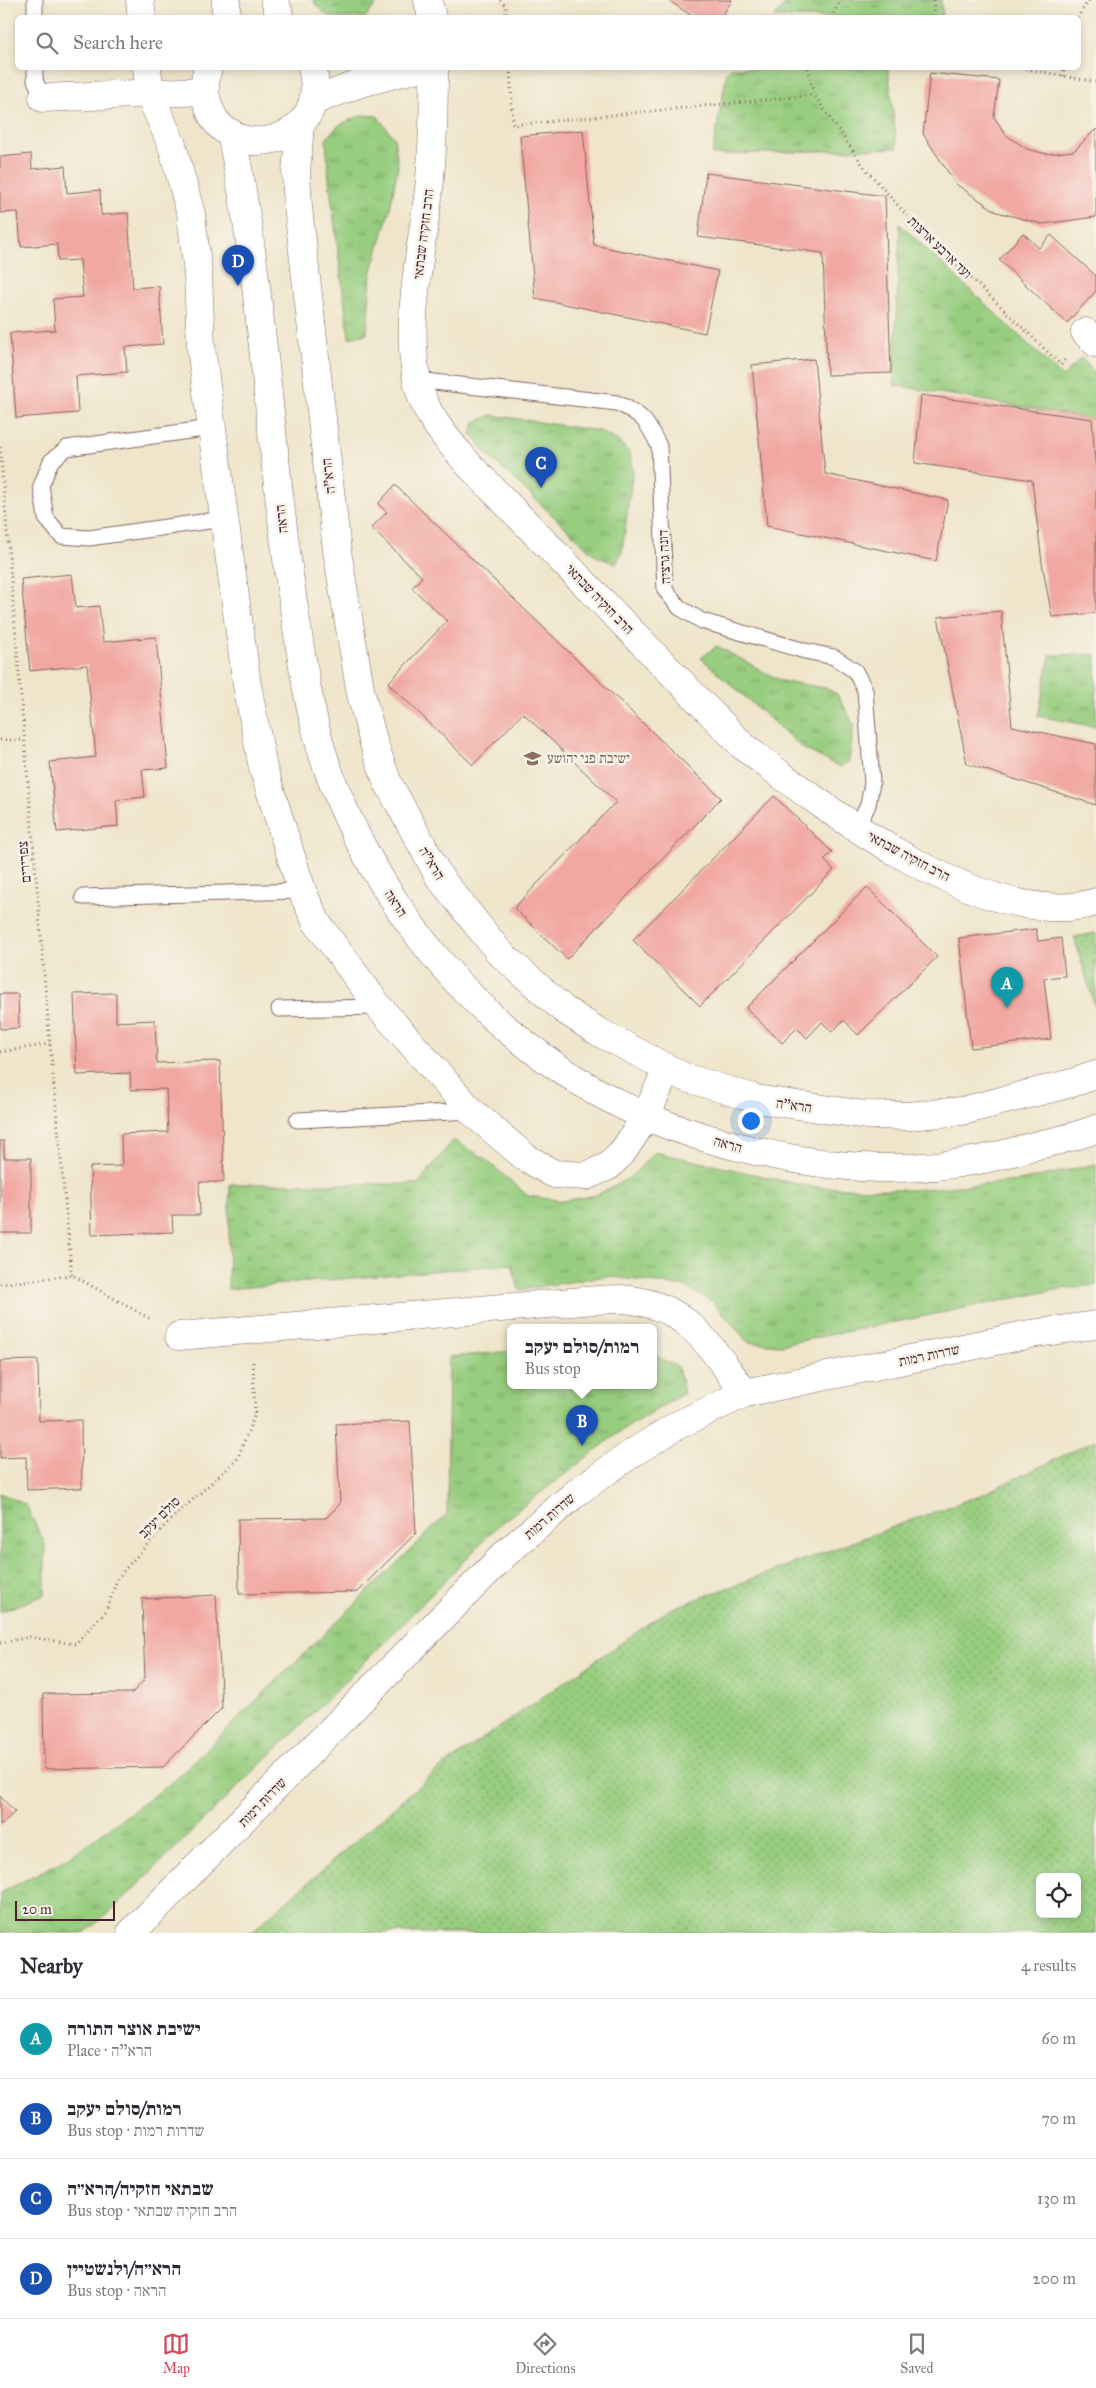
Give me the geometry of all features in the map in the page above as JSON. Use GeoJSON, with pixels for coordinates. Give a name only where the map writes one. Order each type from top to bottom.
{"type":"FeatureCollection","features":[{"type":"Feature","properties":{"kind":"street"},"geometry":{"type":"LineString","coordinates":[[140,0],[142,15]]}},
{"type":"Feature","properties":{"kind":"street"},"geometry":{"type":"LineString","coordinates":[[226,0],[226,15]]}},
{"type":"Feature","properties":{"kind":"street"},"geometry":{"type":"LineString","coordinates":[[275,0],[279,15]]}},
{"type":"Feature","properties":{"kind":"street"},"geometry":{"type":"LineString","coordinates":[[428,0],[431,15]]}},
{"type":"Feature","properties":{"kind":"street"},"geometry":{"type":"LineString","coordinates":[[147,70],[150,95],[172,145],[192,214],[198,274],[201,348],[211,428],[247,685],[263,768],[302,891],[317,923],[379,1007],[471,1111],[525,1157],[554,1174],[586,1176],[609,1166],[624,1150],[646,1116],[667,1069]]}},
{"type":"Feature","properties":{"kind":"street"},"geometry":{"type":"LineString","coordinates":[[43,98],[150,95],[207,79],[208,108],[217,122],[230,133],[244,140],[259,142],[274,140],[288,134],[300,125],[313,101],[315,85],[312,70]]}},
{"type":"Feature","properties":{"kind":"street"},"geometry":{"type":"LineString","coordinates":[[313,101],[361,83],[410,70]]}},
{"type":"Feature","properties":{"kind":"street","name":"הרב חזקיה שבתאי"},"geometry":{"type":"LineString","coordinates":[[434,70],[432,154],[413,320],[417,380],[424,403],[438,426],[470,466],[743,746],[797,787],[891,850],[962,884],[1014,902],[1050,908],[1096,902]]}},
{"type":"Feature","properties":{"kind":"street","name":"הרא''ה"},"geometry":{"type":"LineString","coordinates":[[300,125],[296,172],[298,207],[337,551],[361,694],[374,744],[387,781],[440,878],[500,953],[563,1008],[597,1031],[684,1077],[756,1099],[866,1115],[908,1116],[962,1111],[1072,1083],[1096,1074]]}},
{"type":"Feature","properties":{"kind":"street","name":"הראה"},"geometry":{"type":"LineString","coordinates":[[230,133],[247,215],[286,558],[310,705],[322,751],[340,802],[397,907],[462,988],[532,1050],[570,1075],[664,1125],[744,1150],[862,1167],[910,1168],[970,1162],[1096,1130]]}},
{"type":"Feature","properties":{"kind":"street"},"geometry":{"type":"LineString","coordinates":[[179,1336],[622,1299],[654,1305],[682,1317],[703,1337],[745,1393]]}},
{"type":"Feature","properties":{"kind":"street","name":"שדרות רמות"},"geometry":{"type":"LineString","coordinates":[[132,1933],[504,1555],[576,1492],[634,1452],[676,1426],[745,1393],[1030,1334],[1096,1325]]}},
{"type":"Feature","properties":{"kind":"lane"},"geometry":{"type":"LineString","coordinates":[[35,0],[35,15]]}},
{"type":"Feature","properties":{"kind":"lane"},"geometry":{"type":"LineString","coordinates":[[35,70],[35,80],[43,98]]}},
{"type":"Feature","properties":{"kind":"lane","name":"דונה גרציה"},"geometry":{"type":"LineString","coordinates":[[417,380],[617,403],[638,413],[650,427],[659,446],[666,590],[680,608],[702,622],[805,651],[834,657],[855,671],[865,690],[872,783],[868,805],[857,828]]}},
{"type":"Feature","properties":{"kind":"lane"},"geometry":{"type":"LineString","coordinates":[[211,428],[67,448],[51,461],[41,486],[46,518],[60,536],[89,538],[223,519]]}},
{"type":"Feature","properties":{"kind":"lane"},"geometry":{"type":"LineString","coordinates":[[83,897],[302,891]]}},
{"type":"Feature","properties":{"kind":"lane"},"geometry":{"type":"LineString","coordinates":[[279,1009],[379,1007]]}},
{"type":"Feature","properties":{"kind":"lane"},"geometry":{"type":"LineString","coordinates":[[297,1120],[471,1111]]}},
{"type":"Feature","properties":{"kind":"path"},"geometry":{"type":"LineString","coordinates":[[500,0],[506,6],[506,15]]}},
{"type":"Feature","properties":{"kind":"path"},"geometry":{"type":"LineString","coordinates":[[833,15],[841,0]]}},
{"type":"Feature","properties":{"kind":"path"},"geometry":{"type":"LineString","coordinates":[[934,0],[935,15]]}},
{"type":"Feature","properties":{"kind":"path"},"geometry":{"type":"LineString","coordinates":[[1079,15],[1089,0]]}},
{"type":"Feature","properties":{"kind":"path"},"geometry":{"type":"LineString","coordinates":[[510,70],[513,125],[814,95]]}},
{"type":"Feature","properties":{"kind":"path","name":"ועד ארבע ארצות"},"geometry":{"type":"LineString","coordinates":[[808,70],[814,95],[865,168],[908,217],[1061,365],[1090,337]]}},
{"type":"Feature","properties":{"kind":"path"},"geometry":{"type":"LineString","coordinates":[[1031,70],[1096,82]]}},
{"type":"Feature","properties":{"kind":"path"},"geometry":{"type":"LineString","coordinates":[[1063,76],[1064,70]]}},
{"type":"Feature","properties":{"kind":"path","name":"צפרירים"},"geometry":{"type":"LineString","coordinates":[[0,447],[50,1044],[72,1275]]}},
{"type":"Feature","properties":{"kind":"path"},"geometry":{"type":"LineString","coordinates":[[0,740],[25,740]]}},
{"type":"Feature","properties":{"kind":"path"},"geometry":{"type":"LineString","coordinates":[[0,1052],[50,1044]]}},
{"type":"Feature","properties":{"kind":"path"},"geometry":{"type":"LineString","coordinates":[[0,1284],[72,1275],[179,1336]]}},
{"type":"Feature","properties":{"kind":"path","name":"סולם יעקב"},"geometry":{"type":"LineString","coordinates":[[0,1643],[30,1637],[75,1644],[106,1611],[118,1576],[169,1521],[237,1460],[255,1414],[252,1329]]}},
{"type":"Feature","properties":{"kind":"green space"},"geometry":{"type":"Polygon","coordinates":[[[313,0],[379,0],[368,15],[328,15],[313,0]]]}},
{"type":"Feature","properties":{"kind":"green space"},"geometry":{"type":"Polygon","coordinates":[[[789,0],[941,0],[943,15],[776,15],[789,0]]]}},
{"type":"Feature","properties":{"kind":"green space"},"geometry":{"type":"Polygon","coordinates":[[[729,70],[888,70],[897,148],[712,155],[727,72],[729,70]]]}},
{"type":"Feature","properties":{"kind":"green space"},"geometry":{"type":"Polygon","coordinates":[[[362,115],[377,116],[394,138],[398,166],[390,209],[371,274],[367,334],[349,338],[329,179],[326,139],[339,125],[362,115]]]}},
{"type":"Feature","properties":{"kind":"green space"},"geometry":{"type":"Polygon","coordinates":[[[900,224],[1063,377],[1081,358],[1096,374],[1096,420],[894,385],[900,224]]]}},
{"type":"Feature","properties":{"kind":"green space"},"geometry":{"type":"Polygon","coordinates":[[[492,415],[599,431],[618,441],[630,453],[633,470],[622,552],[616,564],[596,556],[486,453],[471,434],[475,422],[492,415]]]}},
{"type":"Feature","properties":{"kind":"green space"},"geometry":{"type":"Polygon","coordinates":[[[717,646],[781,681],[825,688],[837,694],[854,725],[849,761],[840,767],[804,749],[701,658],[717,646]]]}},
{"type":"Feature","properties":{"kind":"green space"},"geometry":{"type":"Polygon","coordinates":[[[1096,654],[1096,727],[1038,716],[1050,655],[1096,654]]]}},
{"type":"Feature","properties":{"kind":"green space"},"geometry":{"type":"Polygon","coordinates":[[[1096,933],[1096,1010],[1074,937],[1096,933]]]}},
{"type":"Feature","properties":{"kind":"green space"},"geometry":{"type":"Polygon","coordinates":[[[453,1140],[484,1158],[528,1196],[563,1201],[597,1195],[632,1176],[655,1152],[811,1187],[911,1190],[1019,1181],[1096,1164],[1096,1285],[1055,1290],[780,1345],[748,1342],[712,1301],[686,1287],[607,1276],[519,1290],[512,1264],[228,1289],[230,1184],[418,1184],[453,1140]]]}},
{"type":"Feature","properties":{"kind":"green space"},"geometry":{"type":"Polygon","coordinates":[[[507,1351],[507,1389],[657,1389],[657,1357],[678,1367],[684,1393],[621,1431],[501,1523],[363,1664],[110,1912],[84,1933],[0,1933],[0,1893],[68,1858],[174,1781],[447,1514],[449,1357],[507,1351]]]}},
{"type":"Feature","properties":{"kind":"green space"},"geometry":{"type":"Polygon","coordinates":[[[1096,1440],[1096,1933],[250,1933],[436,1771],[670,1609],[983,1494],[1096,1440]]]}},
{"type":"Feature","properties":{"kind":"green space"},"geometry":{"type":"Polygon","coordinates":[[[0,1493],[26,1505],[45,1544],[45,1595],[0,1612],[0,1493]]]}},
{"type":"Feature","properties":{"kind":"building"},"geometry":{"type":"Polygon","coordinates":[[[668,0],[732,0],[723,15],[690,15],[668,0]]]}},
{"type":"Feature","properties":{"kind":"building"},"geometry":{"type":"Polygon","coordinates":[[[930,73],[999,80],[994,117],[1006,135],[1027,149],[1047,154],[1074,151],[1096,129],[1096,217],[1042,224],[997,212],[956,184],[923,134],[930,73]]]}},
{"type":"Feature","properties":{"kind":"building"},"geometry":{"type":"Polygon","coordinates":[[[583,130],[594,245],[718,271],[705,333],[535,298],[520,136],[583,130]]]}},
{"type":"Feature","properties":{"kind":"building"},"geometry":{"type":"Polygon","coordinates":[[[31,154],[32,169],[65,166],[67,193],[100,190],[101,215],[128,213],[133,288],[159,286],[163,344],[125,347],[127,372],[76,376],[78,413],[16,418],[10,333],[55,330],[53,299],[83,297],[80,260],[58,261],[57,244],[21,247],[18,212],[0,213],[0,157],[31,154]]]}},
{"type":"Feature","properties":{"kind":"building"},"geometry":{"type":"Polygon","coordinates":[[[706,173],[885,196],[891,373],[827,375],[823,253],[698,237],[706,173]]]}},
{"type":"Feature","properties":{"kind":"building"},"geometry":{"type":"Polygon","coordinates":[[[1023,233],[1039,248],[1051,235],[1096,276],[1096,291],[1067,323],[999,260],[1023,233]]]}},
{"type":"Feature","properties":{"kind":"building"},"geometry":{"type":"Polygon","coordinates":[[[814,359],[825,474],[948,500],[936,561],[767,526],[752,365],[814,359]]]}},
{"type":"Feature","properties":{"kind":"building"},"geometry":{"type":"Polygon","coordinates":[[[921,395],[1092,419],[1096,476],[1096,613],[1052,617],[1042,563],[1032,480],[915,463],[921,395]]]}},
{"type":"Feature","properties":{"kind":"building"},"geometry":{"type":"Polygon","coordinates":[[[395,485],[721,798],[567,959],[514,908],[616,802],[523,713],[473,765],[388,683],[447,621],[412,588],[422,577],[371,528],[387,512],[378,504],[395,485]]]}},
{"type":"Feature","properties":{"kind":"building"},"geometry":{"type":"Polygon","coordinates":[[[72,574],[76,608],[99,606],[103,642],[156,637],[168,768],[142,770],[145,797],[116,800],[118,826],[57,832],[50,762],[96,757],[87,665],[30,671],[21,579],[72,574]]]}},
{"type":"Feature","properties":{"kind":"building"},"geometry":{"type":"Polygon","coordinates":[[[1001,611],[1012,726],[1096,744],[1096,805],[967,764],[938,617],[1001,611]]]}},
{"type":"Feature","properties":{"kind":"building"},"geometry":{"type":"Polygon","coordinates":[[[774,796],[832,852],[824,860],[834,870],[700,1006],[633,940],[774,796]]]}},
{"type":"Feature","properties":{"kind":"building"},"geometry":{"type":"Polygon","coordinates":[[[867,887],[937,957],[858,1035],[844,1020],[832,1032],[822,1022],[807,1038],[797,1028],[782,1043],[746,1008],[867,887]]]}},
{"type":"Feature","properties":{"kind":"building"},"geometry":{"type":"Polygon","coordinates":[[[1036,929],[1038,941],[1061,938],[1065,976],[1044,978],[1051,1039],[971,1048],[959,938],[1036,929]]]}},
{"type":"Feature","properties":{"kind":"building"},"geometry":{"type":"Polygon","coordinates":[[[116,993],[116,1022],[155,1020],[157,1063],[220,1061],[224,1182],[199,1182],[200,1215],[172,1215],[173,1232],[92,1235],[90,1167],[122,1166],[121,1134],[168,1132],[166,1089],[131,1090],[130,1073],[77,1075],[74,994],[116,993]]]}},
{"type":"Feature","properties":{"kind":"building"},"geometry":{"type":"Polygon","coordinates":[[[0,994],[18,994],[19,1028],[0,1029],[0,994]]]}},
{"type":"Feature","properties":{"kind":"building"},"geometry":{"type":"Polygon","coordinates":[[[0,1141],[4,1141],[4,1158],[31,1158],[31,1233],[0,1233],[0,1141]]]}},
{"type":"Feature","properties":{"kind":"building"},"geometry":{"type":"Polygon","coordinates":[[[38,1360],[39,1421],[81,1420],[82,1488],[27,1490],[26,1457],[0,1458],[0,1361],[38,1360]]]}},
{"type":"Feature","properties":{"kind":"building"},"geometry":{"type":"Polygon","coordinates":[[[410,1421],[416,1533],[357,1592],[239,1594],[238,1519],[326,1518],[340,1504],[336,1424],[410,1421]]]}},
{"type":"Feature","properties":{"kind":"building"},"geometry":{"type":"Polygon","coordinates":[[[216,1595],[222,1708],[163,1767],[44,1769],[43,1694],[132,1693],[145,1679],[142,1599],[216,1595]]]}},
{"type":"Feature","properties":{"kind":"building"},"geometry":{"type":"Polygon","coordinates":[[[0,1796],[15,1812],[0,1826],[0,1796]]]}},
{"type":"Feature","properties":{"kind":"place","name":"הרא״ה/ולנשטיין"},"geometry":{"type":"Point","coordinates":[238,286]}},
{"type":"Feature","properties":{"kind":"place","name":"שבתאי חזקיה/הרא״ה"},"geometry":{"type":"Point","coordinates":[541,488]}},
{"type":"Feature","properties":{"kind":"place","name":"ישיבת פני יהושע"},"geometry":{"type":"Point","coordinates":[533,758]}},
{"type":"Feature","properties":{"kind":"place","name":"ישיבת אוצר התורה"},"geometry":{"type":"Point","coordinates":[1007,1008]}},
{"type":"Feature","properties":{"kind":"place","name":"רמות/סולם יעקב"},"geometry":{"type":"Point","coordinates":[582,1446]}}]}
